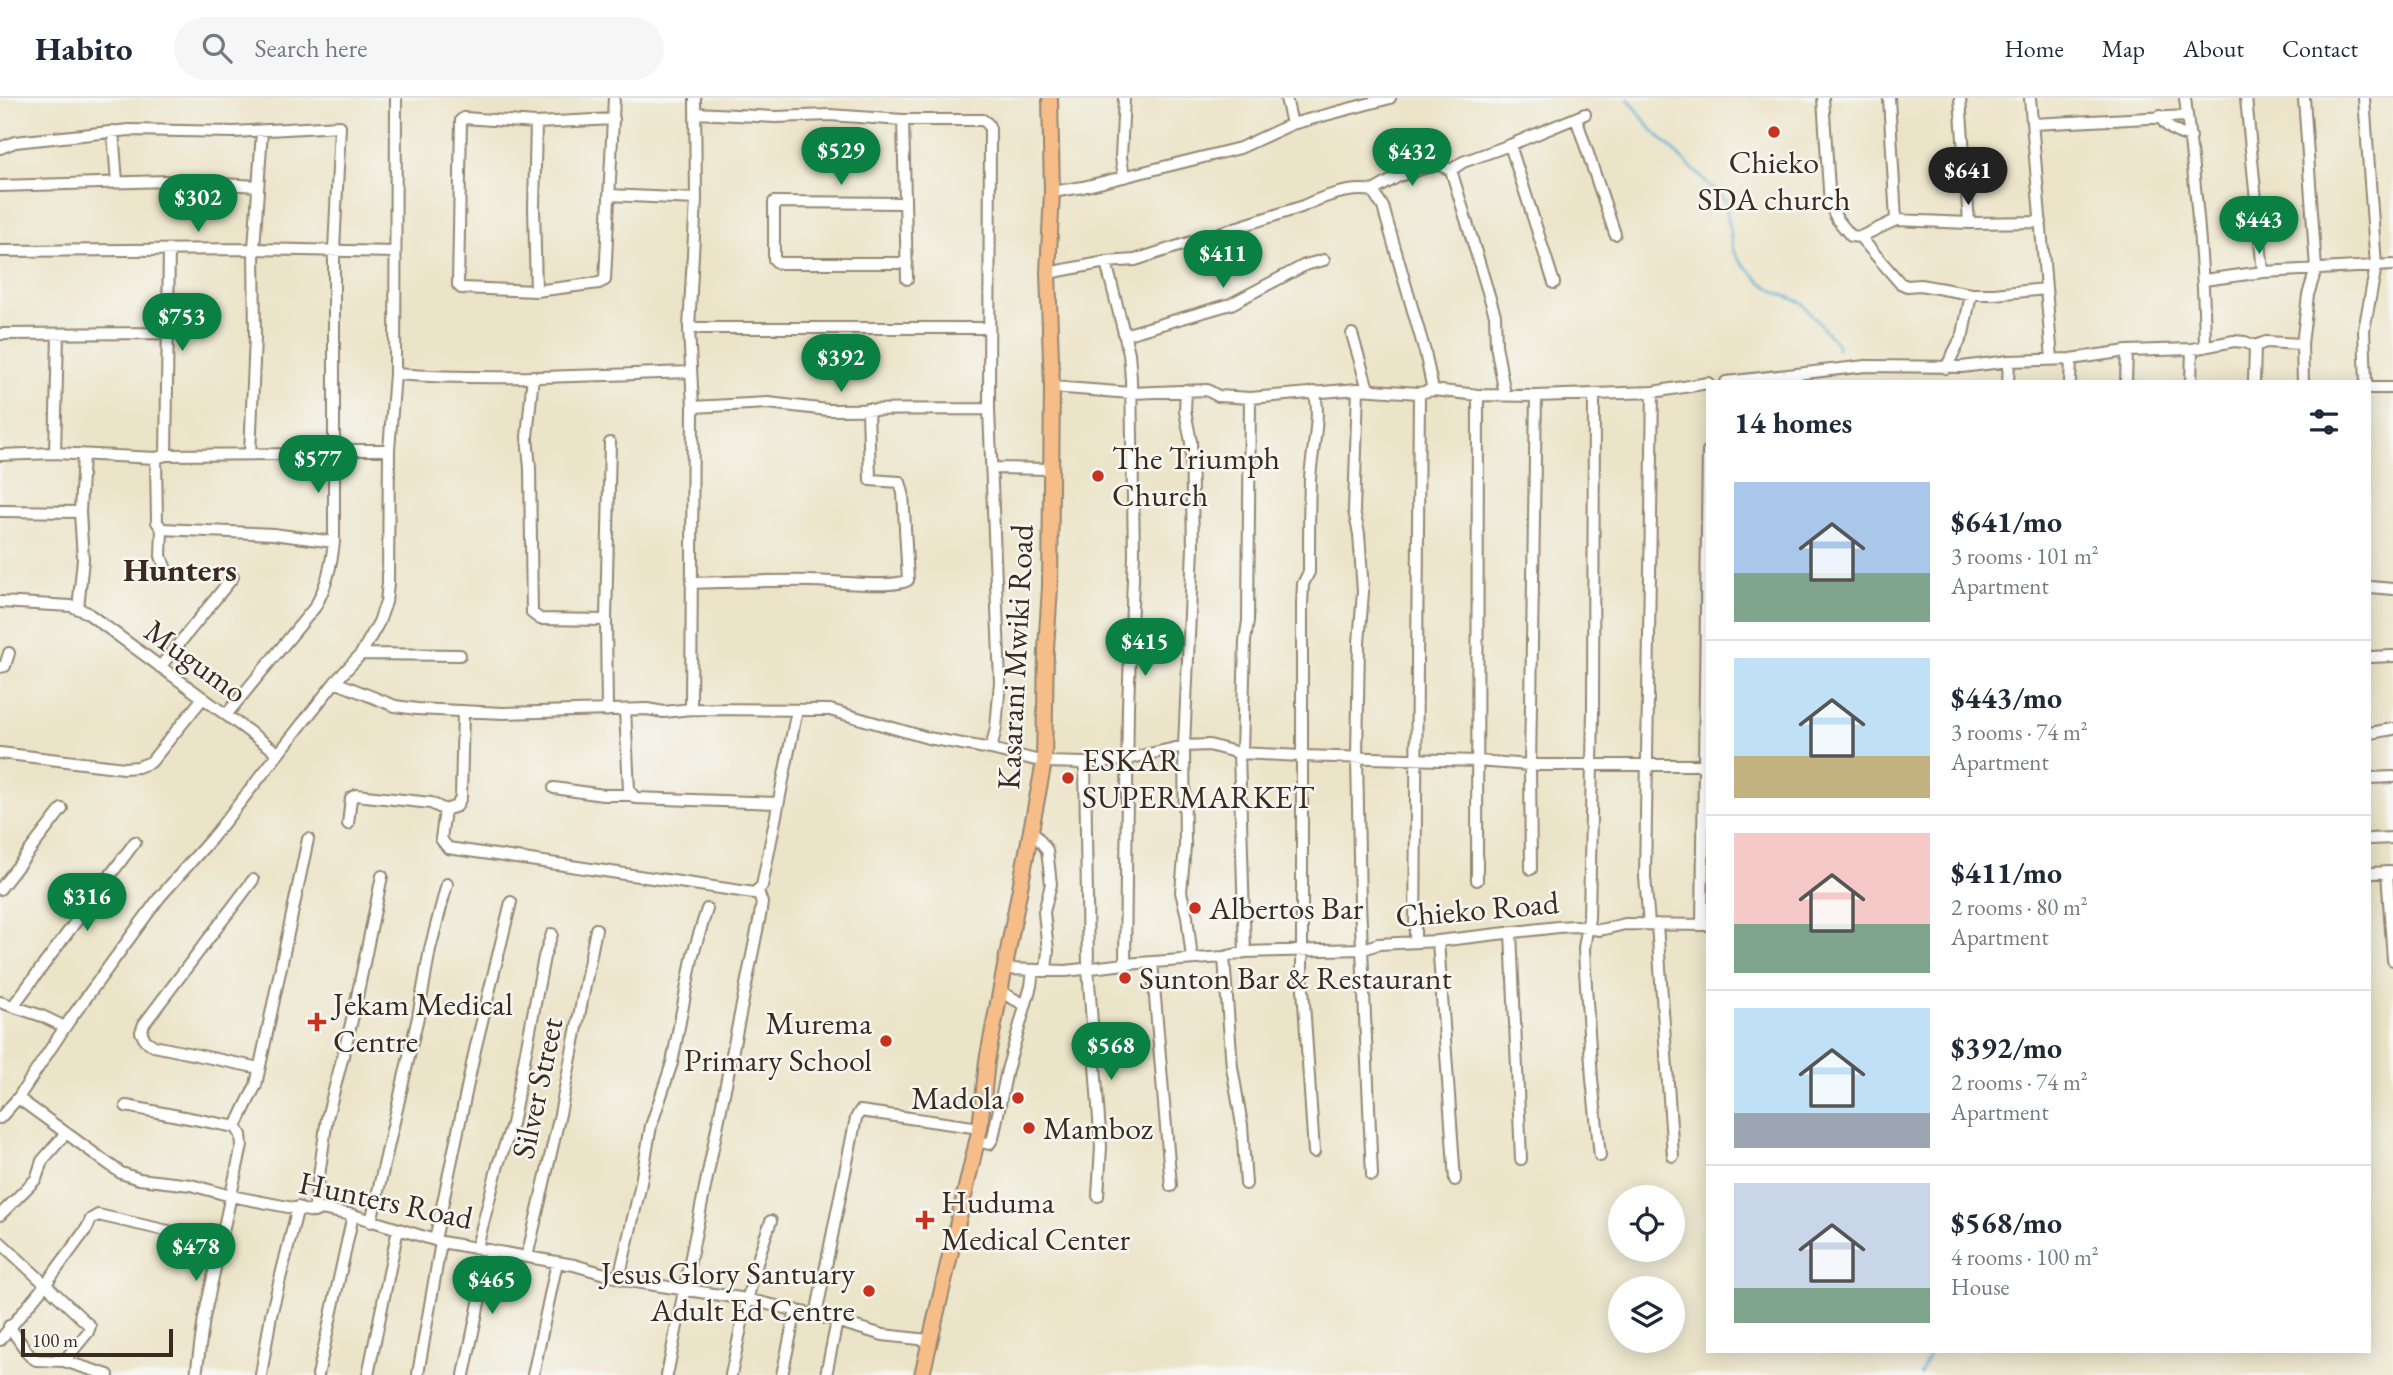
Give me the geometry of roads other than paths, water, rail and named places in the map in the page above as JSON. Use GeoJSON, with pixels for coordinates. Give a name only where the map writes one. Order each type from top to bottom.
{"type":"FeatureCollection","features":[{"type":"Feature","properties":{"kind":"main road","name":"Kasarani Mwiki Road"},"geometry":{"type":"LineString","coordinates":[[922,1375],[928,1340],[978,1135],[987,1060],[1044,762],[1052,470],[1048,273],[1052,192],[1050,98]]}},
{"type":"Feature","properties":{"kind":"street"},"geometry":{"type":"LineString","coordinates":[[0,1118],[18,1098],[65,1027],[159,898],[212,838],[335,682],[361,654],[379,622],[386,602],[389,562],[389,450],[395,374],[396,98]]}},
{"type":"Feature","properties":{"kind":"street"},"geometry":{"type":"LineString","coordinates":[[614,98],[614,119],[605,280],[536,291],[461,288],[458,285],[461,120],[464,118],[536,123],[614,119]]}},
{"type":"Feature","properties":{"kind":"street"},"geometry":{"type":"LineString","coordinates":[[691,709],[693,407],[690,328],[696,199],[695,98]]}},
{"type":"Feature","properties":{"kind":"street"},"geometry":{"type":"LineString","coordinates":[[1124,98],[1121,157],[1124,177]]}},
{"type":"Feature","properties":{"kind":"street"},"geometry":{"type":"LineString","coordinates":[[1286,98],[1292,124]]}},
{"type":"Feature","properties":{"kind":"street"},"geometry":{"type":"LineString","coordinates":[[1052,192],[1083,187],[1240,148],[1292,124],[1390,98]]}},
{"type":"Feature","properties":{"kind":"street"},"geometry":{"type":"LineString","coordinates":[[1823,98],[1830,205],[1851,236],[1860,237],[1896,220],[2041,222]]}},
{"type":"Feature","properties":{"kind":"street"},"geometry":{"type":"LineString","coordinates":[[1889,98],[1896,220]]}},
{"type":"Feature","properties":{"kind":"street"},"geometry":{"type":"LineString","coordinates":[[1960,98],[1969,223]]}},
{"type":"Feature","properties":{"kind":"street"},"geometry":{"type":"LineString","coordinates":[[2030,98],[2052,359]]}},
{"type":"Feature","properties":{"kind":"street"},"geometry":{"type":"LineString","coordinates":[[2185,98],[2204,280],[2205,347]]}},
{"type":"Feature","properties":{"kind":"street"},"geometry":{"type":"LineString","coordinates":[[2246,98],[2263,272]]}},
{"type":"Feature","properties":{"kind":"street"},"geometry":{"type":"LineString","coordinates":[[2303,380],[2302,344],[2308,295],[2316,269],[2304,98]]}},
{"type":"Feature","properties":{"kind":"street"},"geometry":{"type":"LineString","coordinates":[[2364,98],[2376,265],[2364,330],[2366,380]]}},
{"type":"Feature","properties":{"kind":"street"},"geometry":{"type":"LineString","coordinates":[[695,113],[983,120],[988,124],[989,408],[1000,682],[996,728],[991,748]]}},
{"type":"Feature","properties":{"kind":"street"},"geometry":{"type":"LineString","coordinates":[[1451,170],[1463,162],[1580,116],[1615,234]]}},
{"type":"Feature","properties":{"kind":"street"},"geometry":{"type":"LineString","coordinates":[[2160,116],[2172,130],[2191,137]]}},
{"type":"Feature","properties":{"kind":"street"},"geometry":{"type":"LineString","coordinates":[[2033,124],[2187,116]]}},
{"type":"Feature","properties":{"kind":"street"},"geometry":{"type":"LineString","coordinates":[[903,120],[907,279]]}},
{"type":"Feature","properties":{"kind":"street"},"geometry":{"type":"LineString","coordinates":[[536,123],[536,291]]}},
{"type":"Feature","properties":{"kind":"street"},"geometry":{"type":"LineString","coordinates":[[0,148],[15,142],[113,131],[262,131],[340,126],[334,250],[334,542],[331,569],[326,588],[315,607],[226,715]]}},
{"type":"Feature","properties":{"kind":"street"},"geometry":{"type":"LineString","coordinates":[[113,131],[117,181]]}},
{"type":"Feature","properties":{"kind":"street"},"geometry":{"type":"LineString","coordinates":[[250,454],[255,337],[254,249],[262,131]]}},
{"type":"Feature","properties":{"kind":"street"},"geometry":{"type":"LineString","coordinates":[[1510,145],[1554,282]]}},
{"type":"Feature","properties":{"kind":"street"},"geometry":{"type":"LineString","coordinates":[[1048,273],[1106,262],[1135,260],[1316,200],[1361,189],[1373,191],[1399,176],[1437,164],[1451,170]]}},
{"type":"Feature","properties":{"kind":"street"},"geometry":{"type":"LineString","coordinates":[[1451,170],[1494,316],[1505,395]]}},
{"type":"Feature","properties":{"kind":"street"},"geometry":{"type":"LineString","coordinates":[[0,186],[166,181],[258,186]]}},
{"type":"Feature","properties":{"kind":"street"},"geometry":{"type":"LineString","coordinates":[[1373,191],[1383,207],[1425,352],[1433,390]]}},
{"type":"Feature","properties":{"kind":"street"},"geometry":{"type":"LineString","coordinates":[[610,195],[696,199]]}},
{"type":"Feature","properties":{"kind":"street"},"geometry":{"type":"LineString","coordinates":[[905,203],[774,202],[774,259],[778,263],[907,263]]}},
{"type":"Feature","properties":{"kind":"street"},"geometry":{"type":"LineString","coordinates":[[1860,237],[1903,285],[1994,295],[2046,289]]}},
{"type":"Feature","properties":{"kind":"street"},"geometry":{"type":"LineString","coordinates":[[165,567],[161,556],[162,529],[157,522],[169,250]]}},
{"type":"Feature","properties":{"kind":"street"},"geometry":{"type":"LineString","coordinates":[[0,251],[395,251]]}},
{"type":"Feature","properties":{"kind":"street"},"geometry":{"type":"LineString","coordinates":[[1124,335],[1231,304],[1305,265],[1324,260]]}},
{"type":"Feature","properties":{"kind":"street"},"geometry":{"type":"LineString","coordinates":[[1106,262],[1129,354],[1131,393],[1134,554],[1127,759],[1125,964]]}},
{"type":"Feature","properties":{"kind":"street"},"geometry":{"type":"LineString","coordinates":[[2204,280],[2263,272],[2393,265]]}},
{"type":"Feature","properties":{"kind":"street"},"geometry":{"type":"LineString","coordinates":[[1946,368],[1963,334],[1971,294]]}},
{"type":"Feature","properties":{"kind":"street"},"geometry":{"type":"LineString","coordinates":[[690,328],[989,328]]}},
{"type":"Feature","properties":{"kind":"street"},"geometry":{"type":"LineString","coordinates":[[0,334],[167,333]]}},
{"type":"Feature","properties":{"kind":"street"},"geometry":{"type":"LineString","coordinates":[[1352,334],[1363,389],[1354,511],[1359,534],[1363,592],[1359,643],[1357,757],[1360,903],[1372,1175]]}},
{"type":"Feature","properties":{"kind":"street"},"geometry":{"type":"LineString","coordinates":[[55,453],[58,335]]}},
{"type":"Feature","properties":{"kind":"street"},"geometry":{"type":"LineString","coordinates":[[1744,380],[1866,366],[1946,368],[2009,361],[2071,359],[2127,351],[2192,349],[2234,341],[2255,346],[2266,342],[2302,344]]}},
{"type":"Feature","properties":{"kind":"street"},"geometry":{"type":"LineString","coordinates":[[2254,380],[2255,346]]}},
{"type":"Feature","properties":{"kind":"street"},"geometry":{"type":"LineString","coordinates":[[2192,349],[2192,380]]}},
{"type":"Feature","properties":{"kind":"street"},"geometry":{"type":"LineString","coordinates":[[2126,380],[2127,351]]}},
{"type":"Feature","properties":{"kind":"street"},"geometry":{"type":"LineString","coordinates":[[2070,380],[2071,359]]}},
{"type":"Feature","properties":{"kind":"street"},"geometry":{"type":"LineString","coordinates":[[2008,380],[2009,361]]}},
{"type":"Feature","properties":{"kind":"street"},"geometry":{"type":"LineString","coordinates":[[395,374],[435,377],[691,372]]}},
{"type":"Feature","properties":{"kind":"street"},"geometry":{"type":"LineString","coordinates":[[533,376],[527,437],[530,468],[532,613],[540,619],[606,620]]}},
{"type":"Feature","properties":{"kind":"street"},"geometry":{"type":"LineString","coordinates":[[1052,387],[1131,393],[1207,390],[1218,396],[1250,398],[1363,389],[1419,393],[1433,390],[1478,395],[1594,395],[1653,392],[1706,383]]}},
{"type":"Feature","properties":{"kind":"street"},"geometry":{"type":"LineString","coordinates":[[2371,388],[2393,388]]}},
{"type":"Feature","properties":{"kind":"street"},"geometry":{"type":"LineString","coordinates":[[1186,390],[1185,411],[1191,442],[1194,548],[1184,746],[1185,846],[1181,892],[1192,959]]}},
{"type":"Feature","properties":{"kind":"street"},"geometry":{"type":"LineString","coordinates":[[1314,392],[1316,418],[1310,477],[1309,572],[1303,584],[1302,604],[1301,756],[1302,973],[1314,1152]]}},
{"type":"Feature","properties":{"kind":"street"},"geometry":{"type":"LineString","coordinates":[[1653,392],[1645,877],[1653,924],[1673,1156]]}},
{"type":"Feature","properties":{"kind":"street"},"geometry":{"type":"LineString","coordinates":[[1415,940],[1419,393]]}},
{"type":"Feature","properties":{"kind":"street"},"geometry":{"type":"LineString","coordinates":[[1477,880],[1478,395]]}},
{"type":"Feature","properties":{"kind":"street"},"geometry":{"type":"LineString","coordinates":[[1594,395],[1593,711],[1589,918],[1586,929],[1585,970],[1600,1156]]}},
{"type":"Feature","properties":{"kind":"street"},"geometry":{"type":"LineString","coordinates":[[1531,869],[1536,396]]}},
{"type":"Feature","properties":{"kind":"street"},"geometry":{"type":"LineString","coordinates":[[1245,952],[1240,753],[1248,621],[1250,398]]}},
{"type":"Feature","properties":{"kind":"street"},"geometry":{"type":"LineString","coordinates":[[693,407],[768,403],[828,410],[989,408]]}},
{"type":"Feature","properties":{"kind":"street"},"geometry":{"type":"LineString","coordinates":[[691,583],[906,583],[903,493],[900,482],[870,480],[868,409]]}},
{"type":"Feature","properties":{"kind":"street"},"geometry":{"type":"LineString","coordinates":[[607,711],[610,443]]}},
{"type":"Feature","properties":{"kind":"street"},"geometry":{"type":"LineString","coordinates":[[0,455],[55,453],[161,457],[389,450]]}},
{"type":"Feature","properties":{"kind":"street"},"geometry":{"type":"LineString","coordinates":[[0,601],[78,608],[83,559],[80,512],[83,455]]}},
{"type":"Feature","properties":{"kind":"street"},"geometry":{"type":"LineString","coordinates":[[993,468],[1052,470]]}},
{"type":"Feature","properties":{"kind":"street"},"geometry":{"type":"LineString","coordinates":[[0,511],[80,512]]}},
{"type":"Feature","properties":{"kind":"street"},"geometry":{"type":"LineString","coordinates":[[162,529],[273,534],[334,542]]}},
{"type":"Feature","properties":{"kind":"street"},"geometry":{"type":"LineString","coordinates":[[160,667],[233,577]]}},
{"type":"Feature","properties":{"kind":"street"},"geometry":{"type":"LineString","coordinates":[[2371,587],[2393,589]]}},
{"type":"Feature","properties":{"kind":"street","name":"Mugumo"},"geometry":{"type":"LineString","coordinates":[[78,608],[278,753]]}},
{"type":"Feature","properties":{"kind":"street"},"geometry":{"type":"LineString","coordinates":[[0,667],[5,666],[9,653]]}},
{"type":"Feature","properties":{"kind":"street"},"geometry":{"type":"LineString","coordinates":[[361,654],[460,655]]}},
{"type":"Feature","properties":{"kind":"street"},"geometry":{"type":"LineString","coordinates":[[2371,657],[2393,656]]}},
{"type":"Feature","properties":{"kind":"street"},"geometry":{"type":"LineString","coordinates":[[335,682],[395,706],[463,711],[515,713],[647,709],[664,712],[691,709],[830,710],[928,738],[991,748],[1044,762],[1085,763],[1127,759],[1184,746],[1209,745],[1240,753],[1301,756],[1530,765],[1706,765],[1705,925]]}},
{"type":"Feature","properties":{"kind":"street"},"geometry":{"type":"LineString","coordinates":[[0,753],[124,768],[138,767],[151,762],[203,698]]}},
{"type":"Feature","properties":{"kind":"street"},"geometry":{"type":"LineString","coordinates":[[625,710],[631,795]]}},
{"type":"Feature","properties":{"kind":"street"},"geometry":{"type":"LineString","coordinates":[[445,810],[441,839],[448,848],[754,893],[762,886],[797,710]]}},
{"type":"Feature","properties":{"kind":"street"},"geometry":{"type":"LineString","coordinates":[[348,824],[351,798],[356,795],[431,803],[445,810],[457,806],[461,797],[463,711]]}},
{"type":"Feature","properties":{"kind":"street"},"geometry":{"type":"LineString","coordinates":[[2371,733],[2393,729]]}},
{"type":"Feature","properties":{"kind":"street"},"geometry":{"type":"LineString","coordinates":[[1085,763],[1088,968],[1101,1147],[1098,1196]]}},
{"type":"Feature","properties":{"kind":"street"},"geometry":{"type":"LineString","coordinates":[[2371,778],[2393,776]]}},
{"type":"Feature","properties":{"kind":"street"},"geometry":{"type":"LineString","coordinates":[[554,788],[603,795],[631,795],[654,800],[778,803]]}},
{"type":"Feature","properties":{"kind":"street"},"geometry":{"type":"LineString","coordinates":[[0,889],[62,809]]}},
{"type":"Feature","properties":{"kind":"street"},"geometry":{"type":"LineString","coordinates":[[1032,830],[1045,844],[1051,884],[1044,912],[1048,951],[1046,971]]}},
{"type":"Feature","properties":{"kind":"street"},"geometry":{"type":"LineString","coordinates":[[2371,839],[2393,838]]}},
{"type":"Feature","properties":{"kind":"street"},"geometry":{"type":"LineString","coordinates":[[236,1127],[256,1085],[309,839]]}},
{"type":"Feature","properties":{"kind":"street"},"geometry":{"type":"LineString","coordinates":[[13,1006],[135,842]]}},
{"type":"Feature","properties":{"kind":"street"},"geometry":{"type":"LineString","coordinates":[[2371,873],[2390,872],[2393,960]]}},
{"type":"Feature","properties":{"kind":"street"},"geometry":{"type":"LineString","coordinates":[[314,1212],[327,1118],[353,1016],[382,876]]}},
{"type":"Feature","properties":{"kind":"street"},"geometry":{"type":"LineString","coordinates":[[253,880],[144,1024],[141,1032],[145,1040],[154,1046],[259,1068]]}},
{"type":"Feature","properties":{"kind":"street"},"geometry":{"type":"LineString","coordinates":[[371,1222],[418,1017],[430,949],[447,884]]}},
{"type":"Feature","properties":{"kind":"street"},"geometry":{"type":"LineString","coordinates":[[667,1375],[760,916],[758,891]]}},
{"type":"Feature","properties":{"kind":"street"},"geometry":{"type":"LineString","coordinates":[[418,1374],[438,1241],[475,1050],[511,902]]}},
{"type":"Feature","properties":{"kind":"street"},"geometry":{"type":"LineString","coordinates":[[619,1278],[638,1198],[651,1126],[672,1063],[693,954],[707,909]]}},
{"type":"Feature","properties":{"kind":"street","name":"Chieko Road"},"geometry":{"type":"LineString","coordinates":[[1006,969],[1066,971],[1224,957],[1245,952],[1363,949],[1378,944],[1415,940],[1438,941],[1575,926],[1600,930],[1625,924],[1705,925]]}},
{"type":"Feature","properties":{"kind":"street","name":"Silver Street"},"geometry":{"type":"LineString","coordinates":[[527,1257],[560,1114],[596,929]]}},
{"type":"Feature","properties":{"kind":"street"},"geometry":{"type":"LineString","coordinates":[[1511,932],[1521,1159]]}},
{"type":"Feature","properties":{"kind":"street"},"geometry":{"type":"LineString","coordinates":[[477,1247],[498,1165],[512,1124],[544,957],[552,934]]}},
{"type":"Feature","properties":{"kind":"street"},"geometry":{"type":"LineString","coordinates":[[1438,941],[1455,1180]]}},
{"type":"Feature","properties":{"kind":"street"},"geometry":{"type":"LineString","coordinates":[[1224,957],[1232,1067],[1242,1125],[1246,1184]]}},
{"type":"Feature","properties":{"kind":"street"},"geometry":{"type":"LineString","coordinates":[[1152,962],[1171,1186]]}},
{"type":"Feature","properties":{"kind":"street"},"geometry":{"type":"LineString","coordinates":[[816,1315],[856,1118],[860,1111],[978,1135],[992,1143],[1033,970]]}},
{"type":"Feature","properties":{"kind":"street"},"geometry":{"type":"LineString","coordinates":[[1001,992],[1025,1005]]}},
{"type":"Feature","properties":{"kind":"street"},"geometry":{"type":"LineString","coordinates":[[0,1002],[65,1027]]}},
{"type":"Feature","properties":{"kind":"street"},"geometry":{"type":"LineString","coordinates":[[987,1060],[1010,1061]]}},
{"type":"Feature","properties":{"kind":"street"},"geometry":{"type":"LineString","coordinates":[[985,1082],[999,1082],[1004,1085]]}},
{"type":"Feature","properties":{"kind":"street","name":"Hunters Road"},"geometry":{"type":"LineString","coordinates":[[18,1098],[121,1173],[139,1179],[191,1185],[231,1196],[314,1212],[321,1209],[438,1241],[556,1262],[684,1291],[746,1299],[816,1315],[883,1335],[928,1340]]}},
{"type":"Feature","properties":{"kind":"street"},"geometry":{"type":"LineString","coordinates":[[126,1106],[236,1127],[242,1135],[204,1318],[196,1375]]}},
{"type":"Feature","properties":{"kind":"street"},"geometry":{"type":"LineString","coordinates":[[0,1215],[36,1179],[42,1161],[66,1133]]}},
{"type":"Feature","properties":{"kind":"street"},"geometry":{"type":"LineString","coordinates":[[261,1375],[271,1315],[298,1207]]}},
{"type":"Feature","properties":{"kind":"street"},"geometry":{"type":"LineString","coordinates":[[0,1340],[45,1285],[92,1219],[98,1215],[221,1243]]}},
{"type":"Feature","properties":{"kind":"street"},"geometry":{"type":"LineString","coordinates":[[318,1375],[353,1216]]}},
{"type":"Feature","properties":{"kind":"street"},"geometry":{"type":"LineString","coordinates":[[731,1375],[746,1299],[752,1286],[759,1250],[771,1221]]}},
{"type":"Feature","properties":{"kind":"street"},"geometry":{"type":"LineString","coordinates":[[368,1375],[397,1229]]}},
{"type":"Feature","properties":{"kind":"street"},"geometry":{"type":"LineString","coordinates":[[0,1242],[90,1326],[64,1361]]}},
{"type":"Feature","properties":{"kind":"street"},"geometry":{"type":"LineString","coordinates":[[464,1375],[490,1250]]}},
{"type":"Feature","properties":{"kind":"street"},"geometry":{"type":"LineString","coordinates":[[533,1375],[556,1262]]}},
{"type":"Feature","properties":{"kind":"street"},"geometry":{"type":"LineString","coordinates":[[782,1375],[796,1310]]}},
{"type":"Feature","properties":{"kind":"street"},"geometry":{"type":"LineString","coordinates":[[826,1375],[838,1321]]}},
{"type":"Feature","properties":{"kind":"street"},"geometry":{"type":"LineString","coordinates":[[9,1326],[30,1356],[36,1360],[64,1361],[108,1375]]}},
{"type":"Feature","properties":{"kind":"waterway"},"geometry":{"type":"LineString","coordinates":[[1628,98],[1651,129],[1725,200],[1733,250],[1739,260],[1761,282],[1780,294],[1801,302],[1837,344],[1837,348]]}},
{"type":"Feature","properties":{"kind":"waterway"},"geometry":{"type":"LineString","coordinates":[[1920,1375],[1930,1353]]}},
{"type":"Feature","properties":{"kind":"place","name":"Chieko SDA church"},"geometry":{"type":"Point","coordinates":[1774,132]}},
{"type":"Feature","properties":{"kind":"place","name":"The Triumph Church"},"geometry":{"type":"Point","coordinates":[1098,476]}},
{"type":"Feature","properties":{"kind":"place","name":"ESKAR SUPERMARKET"},"geometry":{"type":"Point","coordinates":[1068,778]}},
{"type":"Feature","properties":{"kind":"place","name":"Albertos Bar"},"geometry":{"type":"Point","coordinates":[1195,908]}},
{"type":"Feature","properties":{"kind":"place","name":"Sunton Bar & Restaurant"},"geometry":{"type":"Point","coordinates":[1125,978]}},
{"type":"Feature","properties":{"kind":"place","name":"Jekam Medical Centre"},"geometry":{"type":"Point","coordinates":[317,1022]}},
{"type":"Feature","properties":{"kind":"place","name":"Murema Primary School"},"geometry":{"type":"Point","coordinates":[886,1041]}},
{"type":"Feature","properties":{"kind":"place","name":"Madola"},"geometry":{"type":"Point","coordinates":[1018,1098]}},
{"type":"Feature","properties":{"kind":"place","name":"Mamboz"},"geometry":{"type":"Point","coordinates":[1029,1128]}},
{"type":"Feature","properties":{"kind":"place","name":"Huduma Medical Center"},"geometry":{"type":"Point","coordinates":[925,1220]}},
{"type":"Feature","properties":{"kind":"place","name":"Jesus Glory Santuary Adult Ed Centre"},"geometry":{"type":"Point","coordinates":[869,1291]}},
{"type":"Feature","properties":{"kind":"district","name":"Hunters"},"geometry":{"type":"Point","coordinates":[180,569]}}]}
